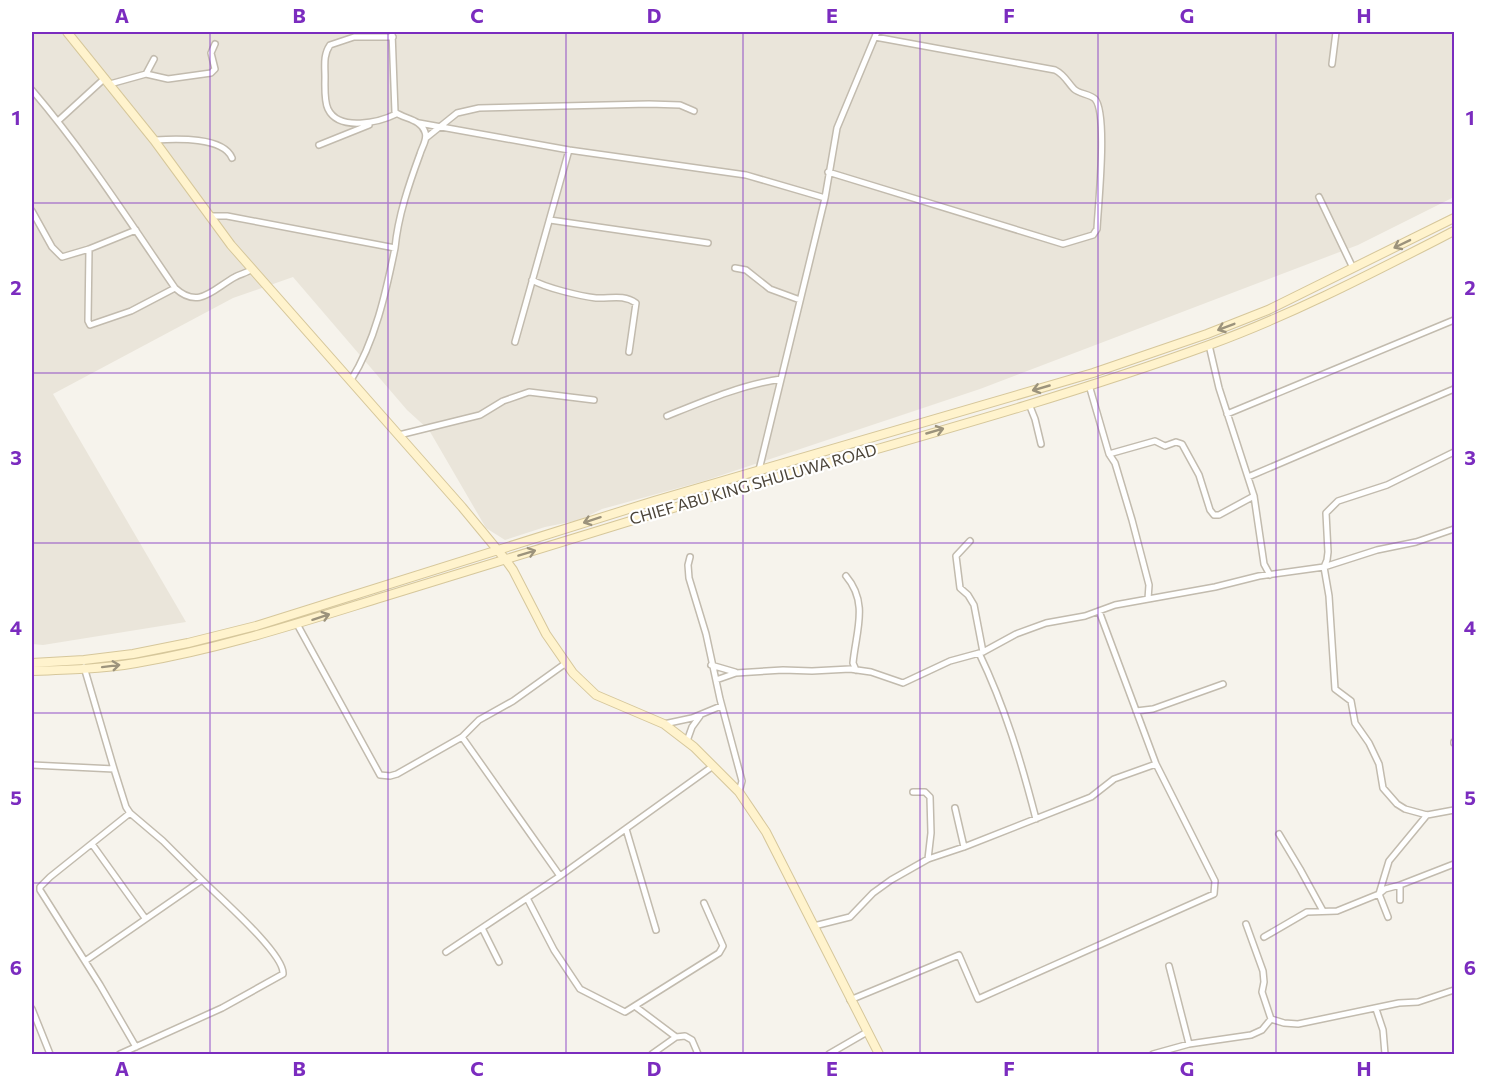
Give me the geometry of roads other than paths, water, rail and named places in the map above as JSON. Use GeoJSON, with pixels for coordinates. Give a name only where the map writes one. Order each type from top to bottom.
{"type":"FeatureCollection","features":[{"type":"Feature","properties":{"kind":"street"},"geometry":{"type":"LineString","coordinates":[[68,32],[252,269],[505,559],[513,570],[542,628],[573,674],[596,695],[664,724],[687,741],[739,792],[766,832],[879,1054]]}},
{"type":"Feature","properties":{"kind":"street"},"geometry":{"type":"LineString","coordinates":[[1332,64],[1336,32]]}},
{"type":"Feature","properties":{"kind":"street"},"geometry":{"type":"LineString","coordinates":[[374,123],[348,122],[338,118],[328,109],[326,54],[330,45],[346,39],[392,34],[396,114]]}},
{"type":"Feature","properties":{"kind":"street"},"geometry":{"type":"LineString","coordinates":[[759,470],[825,198],[828,172],[837,128],[876,34],[1055,70],[1064,75],[1075,90],[1094,98],[1100,109],[1102,127],[1097,229],[1093,235],[1063,244],[828,172]]}},
{"type":"Feature","properties":{"kind":"street"},"geometry":{"type":"LineString","coordinates":[[58,121],[108,81],[146,74],[168,79],[211,74],[215,69],[212,53],[215,44]]}},
{"type":"Feature","properties":{"kind":"street"},"geometry":{"type":"LineString","coordinates":[[146,74],[154,59]]}},
{"type":"Feature","properties":{"kind":"street"},"geometry":{"type":"LineString","coordinates":[[32,90],[94,169],[175,288],[186,297],[204,297],[252,269]]}},
{"type":"Feature","properties":{"kind":"street"},"geometry":{"type":"LineString","coordinates":[[426,138],[457,112],[479,108],[649,104],[680,105],[694,111]]}},
{"type":"Feature","properties":{"kind":"street"},"geometry":{"type":"LineString","coordinates":[[319,145],[396,114],[438,127],[569,150],[746,175],[825,198]]}},
{"type":"Feature","properties":{"kind":"street"},"geometry":{"type":"LineString","coordinates":[[351,380],[359,367],[378,315],[409,186],[426,138],[425,130],[419,123]]}},
{"type":"Feature","properties":{"kind":"street"},"geometry":{"type":"LineString","coordinates":[[154,140],[210,142],[226,149],[232,158]]}},
{"type":"Feature","properties":{"kind":"street"},"geometry":{"type":"LineString","coordinates":[[515,342],[569,150]]}},
{"type":"Feature","properties":{"kind":"street"},"geometry":{"type":"LineString","coordinates":[[1319,197],[1353,268]]}},
{"type":"Feature","properties":{"kind":"street"},"geometry":{"type":"LineString","coordinates":[[32,211],[52,248],[60,256],[66,257],[136,230]]}},
{"type":"Feature","properties":{"kind":"street"},"geometry":{"type":"LineString","coordinates":[[209,216],[227,216],[394,248]]}},
{"type":"Feature","properties":{"kind":"street"},"geometry":{"type":"LineString","coordinates":[[32,663],[84,660],[177,645],[256,626],[654,501],[1086,375],[1197,338],[1268,310],[1455,218]]}},
{"type":"Feature","properties":{"kind":"street"},"geometry":{"type":"LineString","coordinates":[[550,220],[708,243]]}},
{"type":"Feature","properties":{"kind":"street","name":"CHIEF ABU KING SHULUWA ROAD"},"geometry":{"type":"LineString","coordinates":[[32,671],[85,669],[137,663],[219,646],[734,489],[1029,404],[1209,345],[1273,320],[1455,231]]}},
{"type":"Feature","properties":{"kind":"street"},"geometry":{"type":"LineString","coordinates":[[89,249],[88,321],[90,325],[131,311],[175,288]]}},
{"type":"Feature","properties":{"kind":"street"},"geometry":{"type":"LineString","coordinates":[[735,268],[746,270],[770,289],[800,300]]}},
{"type":"Feature","properties":{"kind":"street"},"geometry":{"type":"LineString","coordinates":[[532,280],[544,286],[588,297],[621,297],[636,303],[629,352]]}},
{"type":"Feature","properties":{"kind":"street"},"geometry":{"type":"LineString","coordinates":[[1329,280],[1334,292]]}},
{"type":"Feature","properties":{"kind":"street"},"geometry":{"type":"LineString","coordinates":[[1227,414],[1455,320]]}},
{"type":"Feature","properties":{"kind":"street"},"geometry":{"type":"LineString","coordinates":[[1209,345],[1219,388],[1254,496],[1264,564],[1270,575]]}},
{"type":"Feature","properties":{"kind":"street"},"geometry":{"type":"LineString","coordinates":[[667,416],[723,394],[765,381],[780,379]]}},
{"type":"Feature","properties":{"kind":"street"},"geometry":{"type":"LineString","coordinates":[[1089,384],[1109,454],[1115,463],[1135,530],[1149,585],[1148,599]]}},
{"type":"Feature","properties":{"kind":"street"},"geometry":{"type":"LineString","coordinates":[[1248,477],[1455,389]]}},
{"type":"Feature","properties":{"kind":"street"},"geometry":{"type":"LineString","coordinates":[[399,435],[480,415],[510,398],[529,392],[594,400]]}},
{"type":"Feature","properties":{"kind":"street"},"geometry":{"type":"LineString","coordinates":[[1029,404],[1041,444]]}},
{"type":"Feature","properties":{"kind":"street"},"geometry":{"type":"LineString","coordinates":[[900,429],[902,441]]}},
{"type":"Feature","properties":{"kind":"street"},"geometry":{"type":"LineString","coordinates":[[1109,454],[1155,441],[1165,446],[1176,442],[1182,444],[1199,476],[1209,510],[1214,515],[1219,515],[1254,496]]}},
{"type":"Feature","properties":{"kind":"street"},"geometry":{"type":"LineString","coordinates":[[1455,452],[1388,485],[1347,497],[1333,504],[1326,513],[1328,552],[1324,567],[1329,596],[1335,689],[1351,701],[1355,723],[1370,743],[1379,764],[1383,788],[1404,809],[1427,814],[1455,810]]}},
{"type":"Feature","properties":{"kind":"street"},"geometry":{"type":"LineString","coordinates":[[716,680],[736,673],[783,669],[812,671],[856,669],[903,683],[950,661],[981,653],[1016,634],[1046,623],[1085,616],[1115,605],[1215,587],[1259,576],[1324,567],[1455,529]]}},
{"type":"Feature","properties":{"kind":"street"},"geometry":{"type":"LineString","coordinates":[[970,540],[956,556],[960,588],[974,605],[981,653],[998,691],[1019,753],[1036,819]]}},
{"type":"Feature","properties":{"kind":"street"},"geometry":{"type":"LineString","coordinates":[[690,557],[689,578],[706,634],[721,706],[742,781],[739,792]]}},
{"type":"Feature","properties":{"kind":"street"},"geometry":{"type":"LineString","coordinates":[[1259,576],[1264,564]]}},
{"type":"Feature","properties":{"kind":"street"},"geometry":{"type":"LineString","coordinates":[[846,576],[857,591],[860,615],[854,663],[856,669]]}},
{"type":"Feature","properties":{"kind":"street"},"geometry":{"type":"LineString","coordinates":[[850,1000],[959,955],[978,999],[1214,894],[1215,881],[1156,764],[1099,611]]}},
{"type":"Feature","properties":{"kind":"street"},"geometry":{"type":"LineString","coordinates":[[297,624],[380,775],[397,774],[462,736],[478,720],[513,701],[566,663]]}},
{"type":"Feature","properties":{"kind":"street"},"geometry":{"type":"LineString","coordinates":[[84,660],[126,807],[266,944],[283,967],[283,974],[222,1008],[120,1054]]}},
{"type":"Feature","properties":{"kind":"street"},"geometry":{"type":"LineString","coordinates":[[848,669],[854,663]]}},
{"type":"Feature","properties":{"kind":"street"},"geometry":{"type":"LineString","coordinates":[[711,665],[736,673]]}},
{"type":"Feature","properties":{"kind":"street"},"geometry":{"type":"LineString","coordinates":[[1136,711],[1153,710],[1223,684]]}},
{"type":"Feature","properties":{"kind":"street"},"geometry":{"type":"LineString","coordinates":[[664,724],[701,715],[721,706]]}},
{"type":"Feature","properties":{"kind":"street"},"geometry":{"type":"LineString","coordinates":[[687,741],[692,727],[701,715]]}},
{"type":"Feature","properties":{"kind":"street"},"geometry":{"type":"LineString","coordinates":[[462,736],[560,876]]}},
{"type":"Feature","properties":{"kind":"street"},"geometry":{"type":"LineString","coordinates":[[814,926],[850,917],[873,893],[928,859],[1090,797],[1114,779],[1156,764]]}},
{"type":"Feature","properties":{"kind":"street"},"geometry":{"type":"LineString","coordinates":[[32,765],[114,768]]}},
{"type":"Feature","properties":{"kind":"street"},"geometry":{"type":"LineString","coordinates":[[446,952],[560,876],[713,766]]}},
{"type":"Feature","properties":{"kind":"street"},"geometry":{"type":"LineString","coordinates":[[913,792],[925,792],[930,797],[932,833],[928,859]]}},
{"type":"Feature","properties":{"kind":"street"},"geometry":{"type":"LineString","coordinates":[[955,808],[964,847]]}},
{"type":"Feature","properties":{"kind":"street"},"geometry":{"type":"LineString","coordinates":[[130,813],[40,887],[136,1047]]}},
{"type":"Feature","properties":{"kind":"street"},"geometry":{"type":"LineString","coordinates":[[1388,917],[1379,894],[1389,861],[1427,814]]}},
{"type":"Feature","properties":{"kind":"street"},"geometry":{"type":"LineString","coordinates":[[627,829],[656,930]]}},
{"type":"Feature","properties":{"kind":"street"},"geometry":{"type":"LineString","coordinates":[[1279,834],[1323,911]]}},
{"type":"Feature","properties":{"kind":"street"},"geometry":{"type":"LineString","coordinates":[[92,844],[145,918]]}},
{"type":"Feature","properties":{"kind":"street"},"geometry":{"type":"LineString","coordinates":[[1264,936],[1307,912],[1337,911],[1379,894],[1385,889],[1455,864]]}},
{"type":"Feature","properties":{"kind":"street"},"geometry":{"type":"LineString","coordinates":[[85,961],[202,880]]}},
{"type":"Feature","properties":{"kind":"street"},"geometry":{"type":"LineString","coordinates":[[1400,885],[1400,900]]}},
{"type":"Feature","properties":{"kind":"street"},"geometry":{"type":"LineString","coordinates":[[527,898],[554,950],[579,989],[625,1012],[719,952],[723,946],[704,903]]}},
{"type":"Feature","properties":{"kind":"street"},"geometry":{"type":"LineString","coordinates":[[1246,924],[1263,971],[1262,992],[1271,1019]]}},
{"type":"Feature","properties":{"kind":"street"},"geometry":{"type":"LineString","coordinates":[[482,928],[499,962]]}},
{"type":"Feature","properties":{"kind":"street"},"geometry":{"type":"LineString","coordinates":[[1169,966],[1189,1044]]}},
{"type":"Feature","properties":{"kind":"street"},"geometry":{"type":"LineString","coordinates":[[1271,1019],[1298,1024],[1398,1003],[1418,1002],[1455,990]]}},
{"type":"Feature","properties":{"kind":"street"},"geometry":{"type":"LineString","coordinates":[[636,1007],[676,1037]]}},
{"type":"Feature","properties":{"kind":"street"},"geometry":{"type":"LineString","coordinates":[[32,1009],[50,1054]]}},
{"type":"Feature","properties":{"kind":"street"},"geometry":{"type":"LineString","coordinates":[[1376,1009],[1383,1030],[1385,1054]]}},
{"type":"Feature","properties":{"kind":"street"},"geometry":{"type":"LineString","coordinates":[[1153,1054],[1189,1044],[1251,1035],[1262,1030],[1271,1019]]}},
{"type":"Feature","properties":{"kind":"street"},"geometry":{"type":"LineString","coordinates":[[829,1054],[867,1032]]}},
{"type":"Feature","properties":{"kind":"street"},"geometry":{"type":"LineString","coordinates":[[652,1054],[676,1037],[685,1036],[692,1040],[698,1054]]}}]}
